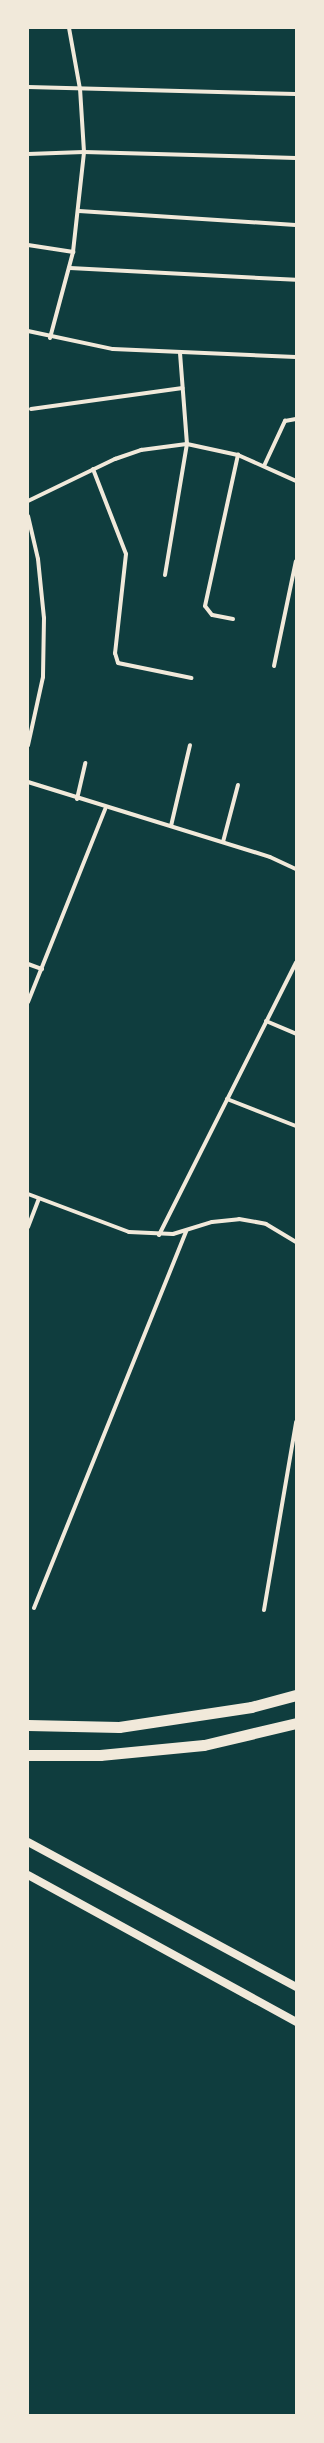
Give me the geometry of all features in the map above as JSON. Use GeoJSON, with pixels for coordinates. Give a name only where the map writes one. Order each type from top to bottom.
{"type":"FeatureCollection","features":[{"type":"Feature","properties":{"kind":"highway"},"geometry":{"type":"LineString","coordinates":[[28,1725],[135,1726],[251,1708],[296,1695]]}},
{"type":"Feature","properties":{"kind":"highway"},"geometry":{"type":"LineString","coordinates":[[28,1755],[100,1755],[204,1745],[296,1723]]}},
{"type":"Feature","properties":{"kind":"main road"},"geometry":{"type":"LineString","coordinates":[[28,1842],[296,1987]]}},
{"type":"Feature","properties":{"kind":"main road"},"geometry":{"type":"LineString","coordinates":[[28,1875],[296,2022]]}},
{"type":"Feature","properties":{"kind":"street"},"geometry":{"type":"LineString","coordinates":[[50,338],[70,268],[73,252],[79,211],[84,152],[80,89],[69,28]]}},
{"type":"Feature","properties":{"kind":"street"},"geometry":{"type":"LineString","coordinates":[[28,88],[296,94]]}},
{"type":"Feature","properties":{"kind":"street"},"geometry":{"type":"LineString","coordinates":[[28,154],[84,152],[296,158]]}},
{"type":"Feature","properties":{"kind":"street"},"geometry":{"type":"LineString","coordinates":[[79,211],[296,225]]}},
{"type":"Feature","properties":{"kind":"street"},"geometry":{"type":"LineString","coordinates":[[28,245],[73,252]]}},
{"type":"Feature","properties":{"kind":"street"},"geometry":{"type":"LineString","coordinates":[[70,268],[296,280]]}},
{"type":"Feature","properties":{"kind":"street"},"geometry":{"type":"LineString","coordinates":[[28,331],[50,338],[113,349],[296,357]]}},
{"type":"Feature","properties":{"kind":"street"},"geometry":{"type":"LineString","coordinates":[[165,575],[187,444],[180,352]]}},
{"type":"Feature","properties":{"kind":"street"},"geometry":{"type":"LineString","coordinates":[[31,409],[183,388]]}},
{"type":"Feature","properties":{"kind":"street"},"geometry":{"type":"LineString","coordinates":[[264,466],[285,421],[296,419]]}},
{"type":"Feature","properties":{"kind":"street"},"geometry":{"type":"LineString","coordinates":[[28,500],[93,469],[141,450],[187,444],[238,455],[296,481]]}},
{"type":"Feature","properties":{"kind":"street"},"geometry":{"type":"LineString","coordinates":[[233,619],[212,615],[205,606],[238,455]]}},
{"type":"Feature","properties":{"kind":"street"},"geometry":{"type":"LineString","coordinates":[[93,469],[126,554],[115,653],[118,663],[191,678]]}},
{"type":"Feature","properties":{"kind":"street"},"geometry":{"type":"LineString","coordinates":[[28,516],[38,560],[44,618],[43,677],[28,745]]}},
{"type":"Feature","properties":{"kind":"street"},"geometry":{"type":"LineString","coordinates":[[274,666],[296,561]]}},
{"type":"Feature","properties":{"kind":"street"},"geometry":{"type":"LineString","coordinates":[[171,826],[190,745]]}},
{"type":"Feature","properties":{"kind":"street"},"geometry":{"type":"LineString","coordinates":[[77,799],[85,763]]}},
{"type":"Feature","properties":{"kind":"street"},"geometry":{"type":"LineString","coordinates":[[28,782],[105,809],[171,826],[223,842],[296,869]]}},
{"type":"Feature","properties":{"kind":"street"},"geometry":{"type":"LineString","coordinates":[[223,842],[238,785]]}},
{"type":"Feature","properties":{"kind":"street"},"geometry":{"type":"LineString","coordinates":[[28,1002],[105,809]]}},
{"type":"Feature","properties":{"kind":"street"},"geometry":{"type":"LineString","coordinates":[[159,1235],[296,963]]}},
{"type":"Feature","properties":{"kind":"street"},"geometry":{"type":"LineString","coordinates":[[28,964],[42,969]]}},
{"type":"Feature","properties":{"kind":"street"},"geometry":{"type":"LineString","coordinates":[[266,1021],[296,1034]]}},
{"type":"Feature","properties":{"kind":"street"},"geometry":{"type":"LineString","coordinates":[[227,1099],[296,1126]]}},
{"type":"Feature","properties":{"kind":"street"},"geometry":{"type":"LineString","coordinates":[[28,1194],[129,1232],[159,1235],[186,1231],[212,1222],[239,1219],[266,1224],[296,1242]]}},
{"type":"Feature","properties":{"kind":"street"},"geometry":{"type":"LineString","coordinates":[[28,1227],[39,1199]]}},
{"type":"Feature","properties":{"kind":"street"},"geometry":{"type":"LineString","coordinates":[[34,1608],[186,1231]]}},
{"type":"Feature","properties":{"kind":"street"},"geometry":{"type":"LineString","coordinates":[[264,1610],[296,1422]]}}]}
